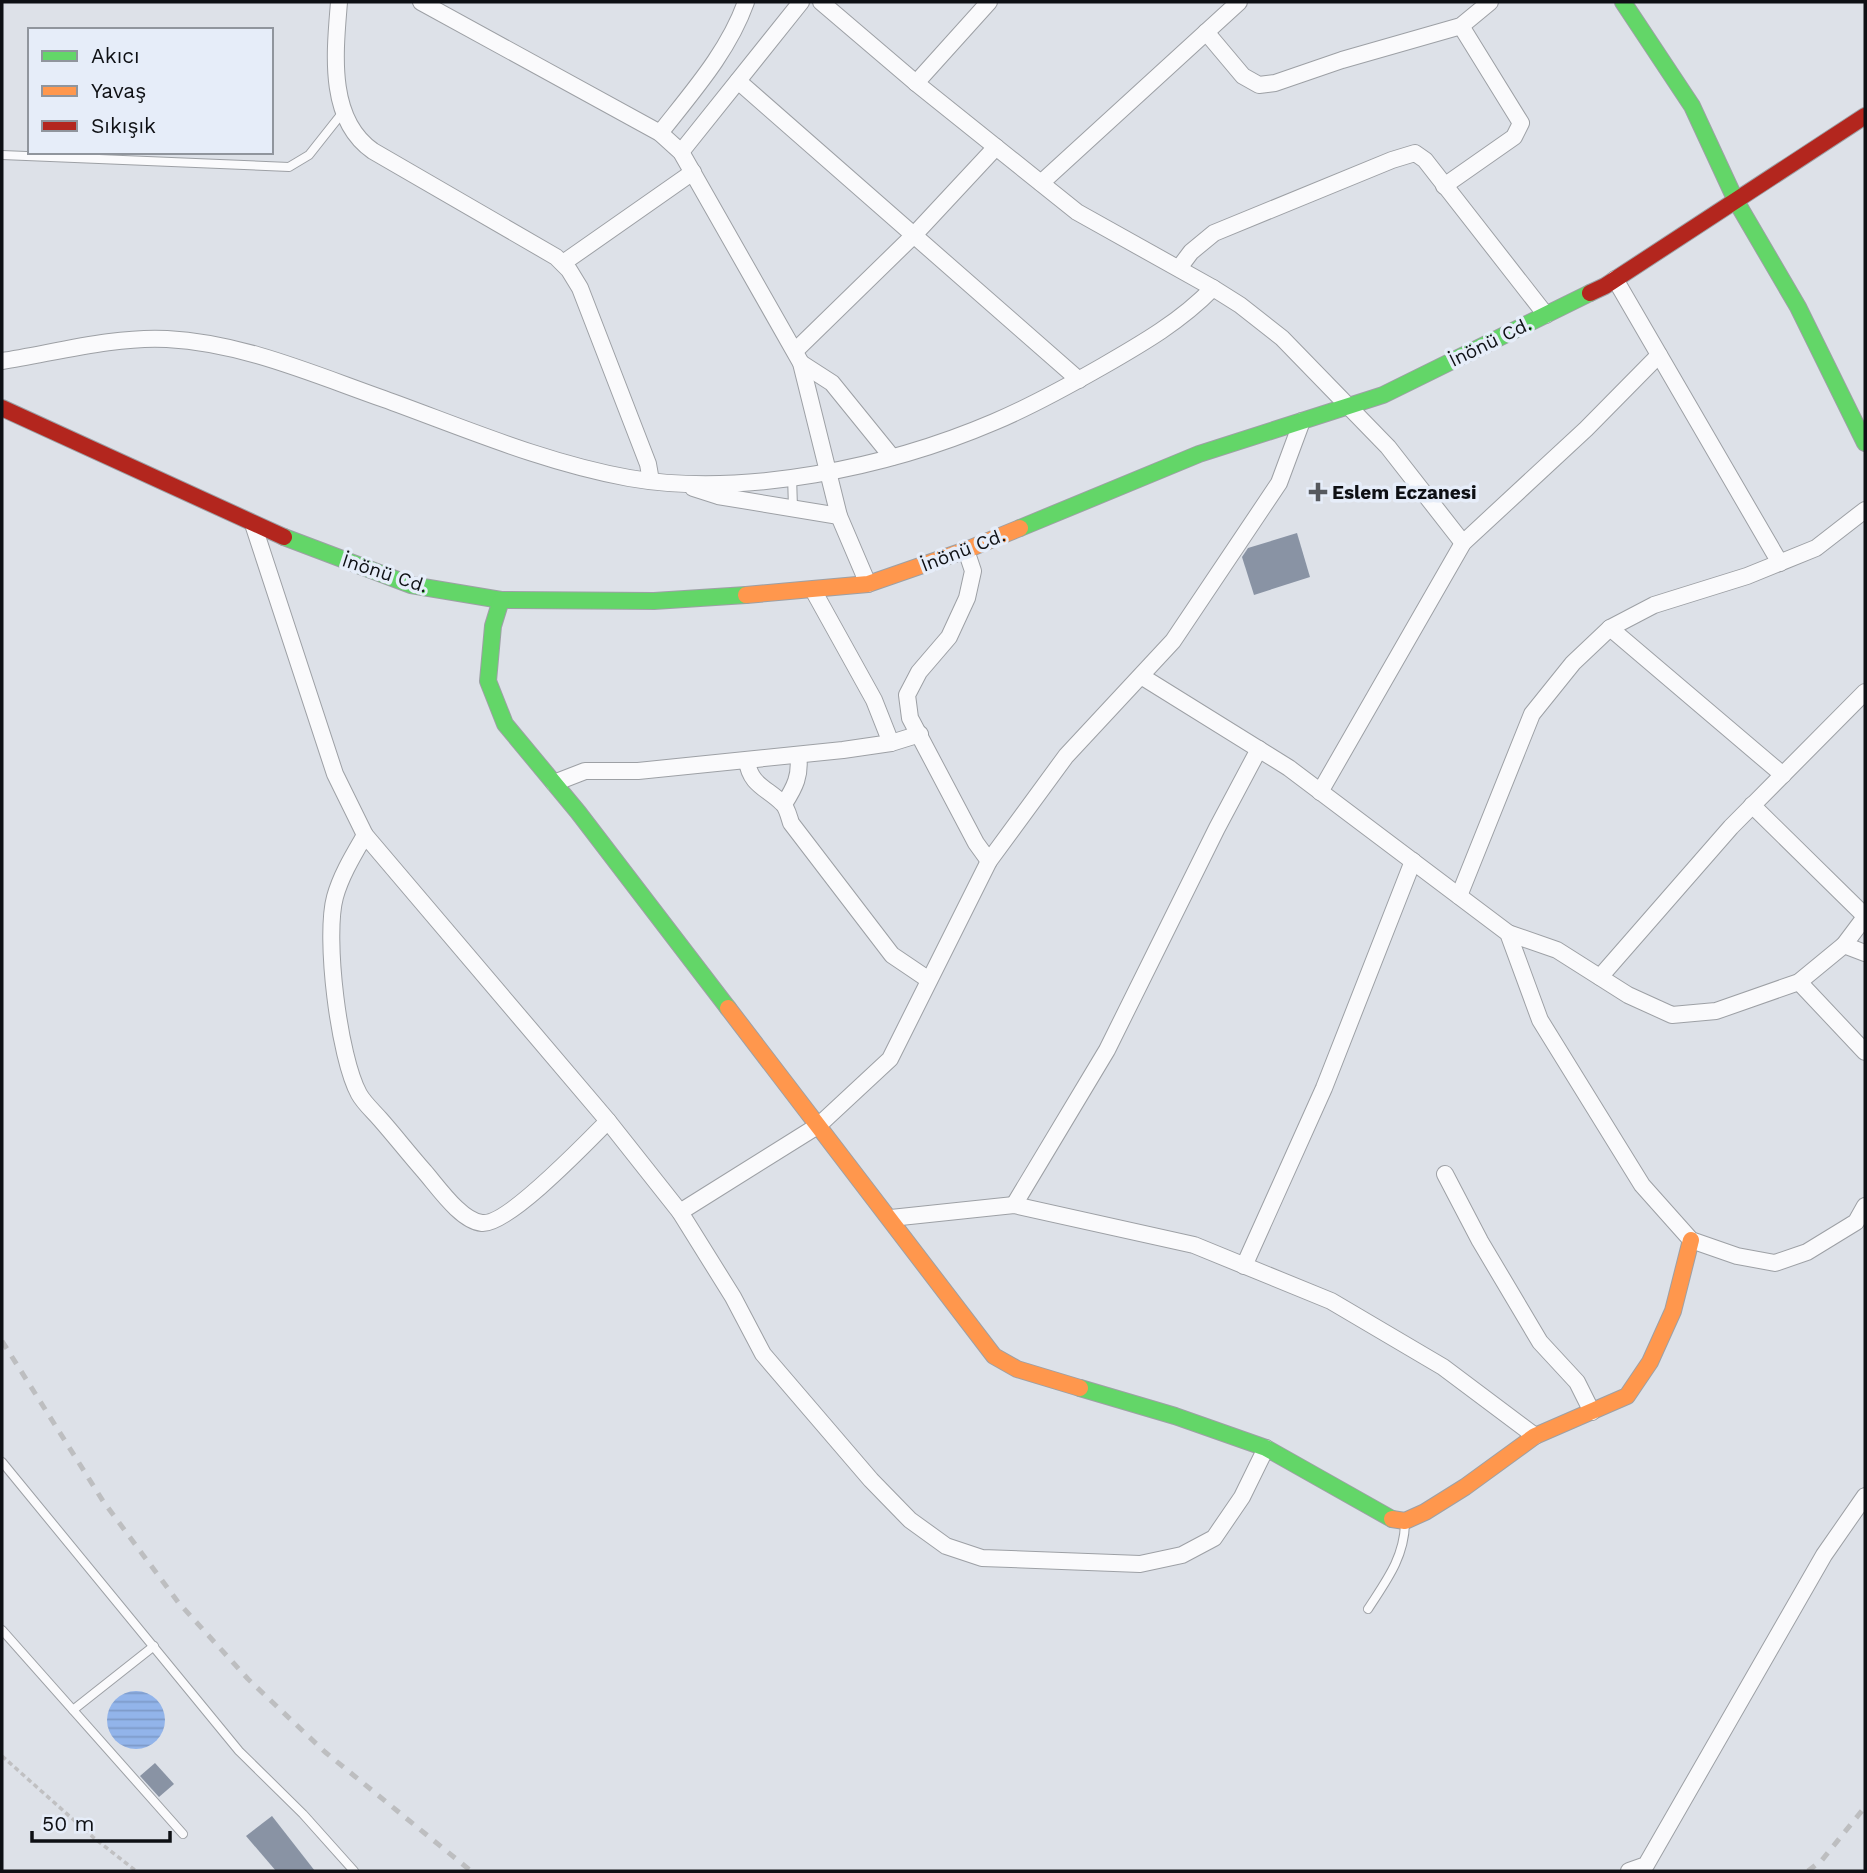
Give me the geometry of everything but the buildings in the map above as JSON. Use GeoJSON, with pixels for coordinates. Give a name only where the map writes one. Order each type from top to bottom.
{"type":"FeatureCollection","features":[{"type":"Feature","properties":{"kind":"street"},"geometry":{"type":"LineString","coordinates":[[339,2],[336,57],[343,112],[354,135],[373,152],[563,263],[580,288],[648,464],[651,481]]}},
{"type":"Feature","properties":{"kind":"street"},"geometry":{"type":"LineString","coordinates":[[421,2],[660,133],[681,152],[798,357],[839,516],[868,583]]}},
{"type":"Feature","properties":{"kind":"street"},"geometry":{"type":"LineString","coordinates":[[660,133],[720,56],[746,2]]}},
{"type":"Feature","properties":{"kind":"street"},"geometry":{"type":"LineString","coordinates":[[681,152],[801,2]]}},
{"type":"Feature","properties":{"kind":"street"},"geometry":{"type":"LineString","coordinates":[[821,2],[916,83],[1077,212],[1240,304],[1282,338],[1388,447],[1463,543]]}},
{"type":"Feature","properties":{"kind":"street"},"geometry":{"type":"LineString","coordinates":[[916,83],[989,2]]}},
{"type":"Feature","properties":{"kind":"street"},"geometry":{"type":"LineString","coordinates":[[1041,183],[1239,2]]}},
{"type":"Feature","properties":{"kind":"street"},"geometry":{"type":"LineString","coordinates":[[1206,32],[1243,76],[1259,85],[1275,83],[1342,60],[1461,26],[1490,2]]}},
{"type":"Feature","properties":{"kind":"street"},"geometry":{"type":"LineString","coordinates":[[1631,5],[1692,106],[1736,201],[1798,307],[1865,443]]}},
{"type":"Feature","properties":{"kind":"street"},"geometry":{"type":"LineString","coordinates":[[1444,186],[1514,137],[1521,123],[1461,26]]}},
{"type":"Feature","properties":{"kind":"street"},"geometry":{"type":"LineString","coordinates":[[738,80],[1079,380]]}},
{"type":"Feature","properties":{"kind":"street","name":"İnönü Cd."},"geometry":{"type":"LineString","coordinates":[[2,408],[253,524],[411,585],[501,600],[654,601],[813,590],[868,583],[966,550],[1199,454],[1383,395],[1615,279],[1865,116]]}},
{"type":"Feature","properties":{"kind":"street"},"geometry":{"type":"LineString","coordinates":[[798,357],[996,147]]}},
{"type":"Feature","properties":{"kind":"street"},"geometry":{"type":"LineString","coordinates":[[1179,268],[1191,252],[1214,233],[1415,153],[1425,160],[1546,315]]}},
{"type":"Feature","properties":{"kind":"street"},"geometry":{"type":"LineString","coordinates":[[563,263],[692,172]]}},
{"type":"Feature","properties":{"kind":"street"},"geometry":{"type":"LineString","coordinates":[[1615,279],[1780,563]]}},
{"type":"Feature","properties":{"kind":"street"},"geometry":{"type":"LineString","coordinates":[[2,361],[131,340],[167,339],[213,344],[266,358],[543,456],[603,472],[651,481],[742,482],[828,471],[892,457],[978,429],[1079,380],[1157,335],[1213,288]]}},
{"type":"Feature","properties":{"kind":"street"},"geometry":{"type":"LineString","coordinates":[[1320,792],[1463,543],[1586,429],[1659,355]]}},
{"type":"Feature","properties":{"kind":"street"},"geometry":{"type":"LineString","coordinates":[[798,357],[832,383],[892,457]]}},
{"type":"Feature","properties":{"kind":"street"},"geometry":{"type":"LineString","coordinates":[[680,1212],[819,1125],[890,1059],[989,861],[1066,756],[1173,641],[1279,483],[1302,421]]}},
{"type":"Feature","properties":{"kind":"street"},"geometry":{"type":"LineString","coordinates":[[684,483],[710,494],[839,516]]}},
{"type":"Feature","properties":{"kind":"street"},"geometry":{"type":"LineString","coordinates":[[1459,897],[1532,714],[1573,663],[1610,628],[1654,605],[1747,576],[1816,548],[1865,510]]}},
{"type":"Feature","properties":{"kind":"street"},"geometry":{"type":"LineString","coordinates":[[253,524],[335,774],[365,835],[608,1121],[680,1212],[733,1297],[764,1354],[871,1480],[910,1520],[946,1546],[982,1558],[1140,1564],[1182,1555],[1214,1538],[1242,1497],[1266,1448]]}},
{"type":"Feature","properties":{"kind":"street"},"geometry":{"type":"LineString","coordinates":[[966,550],[973,571],[967,598],[949,637],[919,672],[907,695],[910,718],[976,843],[989,861]]}},
{"type":"Feature","properties":{"kind":"street"},"geometry":{"type":"LineString","coordinates":[[813,590],[874,700],[891,743]]}},
{"type":"Feature","properties":{"kind":"street"},"geometry":{"type":"LineString","coordinates":[[501,600],[493,626],[488,681],[505,724],[554,783],[891,1218],[994,1356],[1017,1369],[1175,1416],[1266,1448],[1387,1518],[1405,1521],[1465,1487],[1535,1436],[1627,1396],[1650,1362],[1673,1311],[1691,1240]]}},
{"type":"Feature","properties":{"kind":"street"},"geometry":{"type":"LineString","coordinates":[[1610,628],[1783,775]]}},
{"type":"Feature","properties":{"kind":"street"},"geometry":{"type":"LineString","coordinates":[[1140,676],[1259,749],[1508,933],[1557,950],[1628,995],[1672,1015],[1716,1011],[1799,982],[1844,945],[1865,916],[1752,805]]}},
{"type":"Feature","properties":{"kind":"street"},"geometry":{"type":"LineString","coordinates":[[1600,977],[1731,827],[1865,692]]}},
{"type":"Feature","properties":{"kind":"street"},"geometry":{"type":"LineString","coordinates":[[554,783],[585,771],[638,771],[747,761],[891,743],[920,734]]}},
{"type":"Feature","properties":{"kind":"street"},"geometry":{"type":"LineString","coordinates":[[1014,1205],[1107,1050],[1259,749]]}},
{"type":"Feature","properties":{"kind":"street"},"geometry":{"type":"LineString","coordinates":[[784,804],[797,784],[800,768],[798,755]]}},
{"type":"Feature","properties":{"kind":"street"},"geometry":{"type":"LineString","coordinates":[[747,761],[748,773],[765,792],[784,804],[791,823],[892,955],[929,980]]}},
{"type":"Feature","properties":{"kind":"street"},"geometry":{"type":"LineString","coordinates":[[365,835],[351,858],[335,897],[330,936],[337,1002],[347,1063],[360,1095],[402,1145],[455,1207],[468,1218],[484,1224],[502,1218],[529,1196],[608,1121]]}},
{"type":"Feature","properties":{"kind":"street"},"geometry":{"type":"LineString","coordinates":[[1244,1266],[1324,1087],[1413,861]]}},
{"type":"Feature","properties":{"kind":"street"},"geometry":{"type":"LineString","coordinates":[[1508,933],[1540,1020],[1642,1185],[1691,1240],[1737,1256],[1775,1263],[1807,1252],[1856,1222],[1865,1206]]}},
{"type":"Feature","properties":{"kind":"street"},"geometry":{"type":"LineString","coordinates":[[1844,945],[1865,953]]}},
{"type":"Feature","properties":{"kind":"street"},"geometry":{"type":"LineString","coordinates":[[1799,982],[1865,1052]]}},
{"type":"Feature","properties":{"kind":"street"},"geometry":{"type":"LineString","coordinates":[[1445,1174],[1480,1241],[1540,1342],[1577,1382],[1592,1412]]}},
{"type":"Feature","properties":{"kind":"street"},"geometry":{"type":"LineString","coordinates":[[891,1218],[1014,1205],[1194,1245],[1342,1308],[1443,1367],[1535,1436]]}},
{"type":"Feature","properties":{"kind":"street"},"geometry":{"type":"LineString","coordinates":[[1629,1871],[1646,1865],[1824,1555],[1865,1496]]}},
{"type":"Feature","properties":{"kind":"lane"},"geometry":{"type":"LineString","coordinates":[[2,155],[289,167],[309,155],[343,112]]}},
{"type":"Feature","properties":{"kind":"lane"},"geometry":{"type":"LineString","coordinates":[[792,476],[793,508]]}},
{"type":"Feature","properties":{"kind":"lane"},"geometry":{"type":"LineString","coordinates":[[2,1462],[239,1751],[303,1814],[354,1871]]}},
{"type":"Feature","properties":{"kind":"lane"},"geometry":{"type":"LineString","coordinates":[[1368,1609],[1394,1570],[1404,1543],[1405,1521]]}},
{"type":"Feature","properties":{"kind":"lane"},"geometry":{"type":"LineString","coordinates":[[2,1630],[183,1833]]}},
{"type":"Feature","properties":{"kind":"lane"},"geometry":{"type":"LineString","coordinates":[[73,1710],[154,1646]]}},
{"type":"Feature","properties":{"kind":"path"},"geometry":{"type":"LineString","coordinates":[[2,1756],[136,1871]]}},
{"type":"Feature","properties":{"kind":"water"},"geometry":{"type":"Polygon","coordinates":[[[136,1691],[147,1693],[160,1704],[165,1720],[163,1731],[152,1744],[136,1749],[125,1747],[112,1736],[107,1720],[109,1709],[120,1696],[136,1691]]]}},
{"type":"Feature","properties":{"kind":"railway"},"geometry":{"type":"LineString","coordinates":[[2,1341],[103,1501],[178,1602],[248,1679],[325,1752],[471,1871]]}},
{"type":"Feature","properties":{"kind":"railway"},"geometry":{"type":"LineString","coordinates":[[1808,1871],[1822,1860],[1865,1807]]}},
{"type":"Feature","properties":{"kind":"traffic: fast"},"geometry":{"type":"LineString","coordinates":[[1623,2],[1692,106],[1736,201],[1798,307],[1865,443]]}},
{"type":"Feature","properties":{"kind":"traffic: fast"},"geometry":{"type":"LineString","coordinates":[[1020,528],[1199,454],[1383,395],[1590,293]]}},
{"type":"Feature","properties":{"kind":"traffic: fast"},"geometry":{"type":"LineString","coordinates":[[284,537],[411,585],[501,600],[654,601],[746,595]]}},
{"type":"Feature","properties":{"kind":"traffic: fast"},"geometry":{"type":"LineString","coordinates":[[501,600],[493,626],[488,681],[505,724],[578,812],[728,1008]]}},
{"type":"Feature","properties":{"kind":"traffic: fast"},"geometry":{"type":"LineString","coordinates":[[1080,1388],[1175,1416],[1266,1448],[1392,1519]]}},
{"type":"Feature","properties":{"kind":"traffic: slow"},"geometry":{"type":"LineString","coordinates":[[746,595],[868,584],[1020,528]]}},
{"type":"Feature","properties":{"kind":"traffic: slow"},"geometry":{"type":"LineString","coordinates":[[728,1008],[994,1356],[1017,1369],[1080,1388]]}},
{"type":"Feature","properties":{"kind":"traffic: slow"},"geometry":{"type":"LineString","coordinates":[[1392,1519],[1405,1521],[1425,1512],[1465,1487],[1535,1436],[1627,1396],[1650,1362],[1673,1311],[1691,1240]]}},
{"type":"Feature","properties":{"kind":"traffic: jam"},"geometry":{"type":"LineString","coordinates":[[1590,293],[1605,286],[1865,116]]}},
{"type":"Feature","properties":{"kind":"traffic: jam"},"geometry":{"type":"LineString","coordinates":[[2,408],[284,537]]}},
{"type":"Feature","properties":{"kind":"place","name":"Eslem Eczanesi"},"geometry":{"type":"Point","coordinates":[1318,492]}}]}
